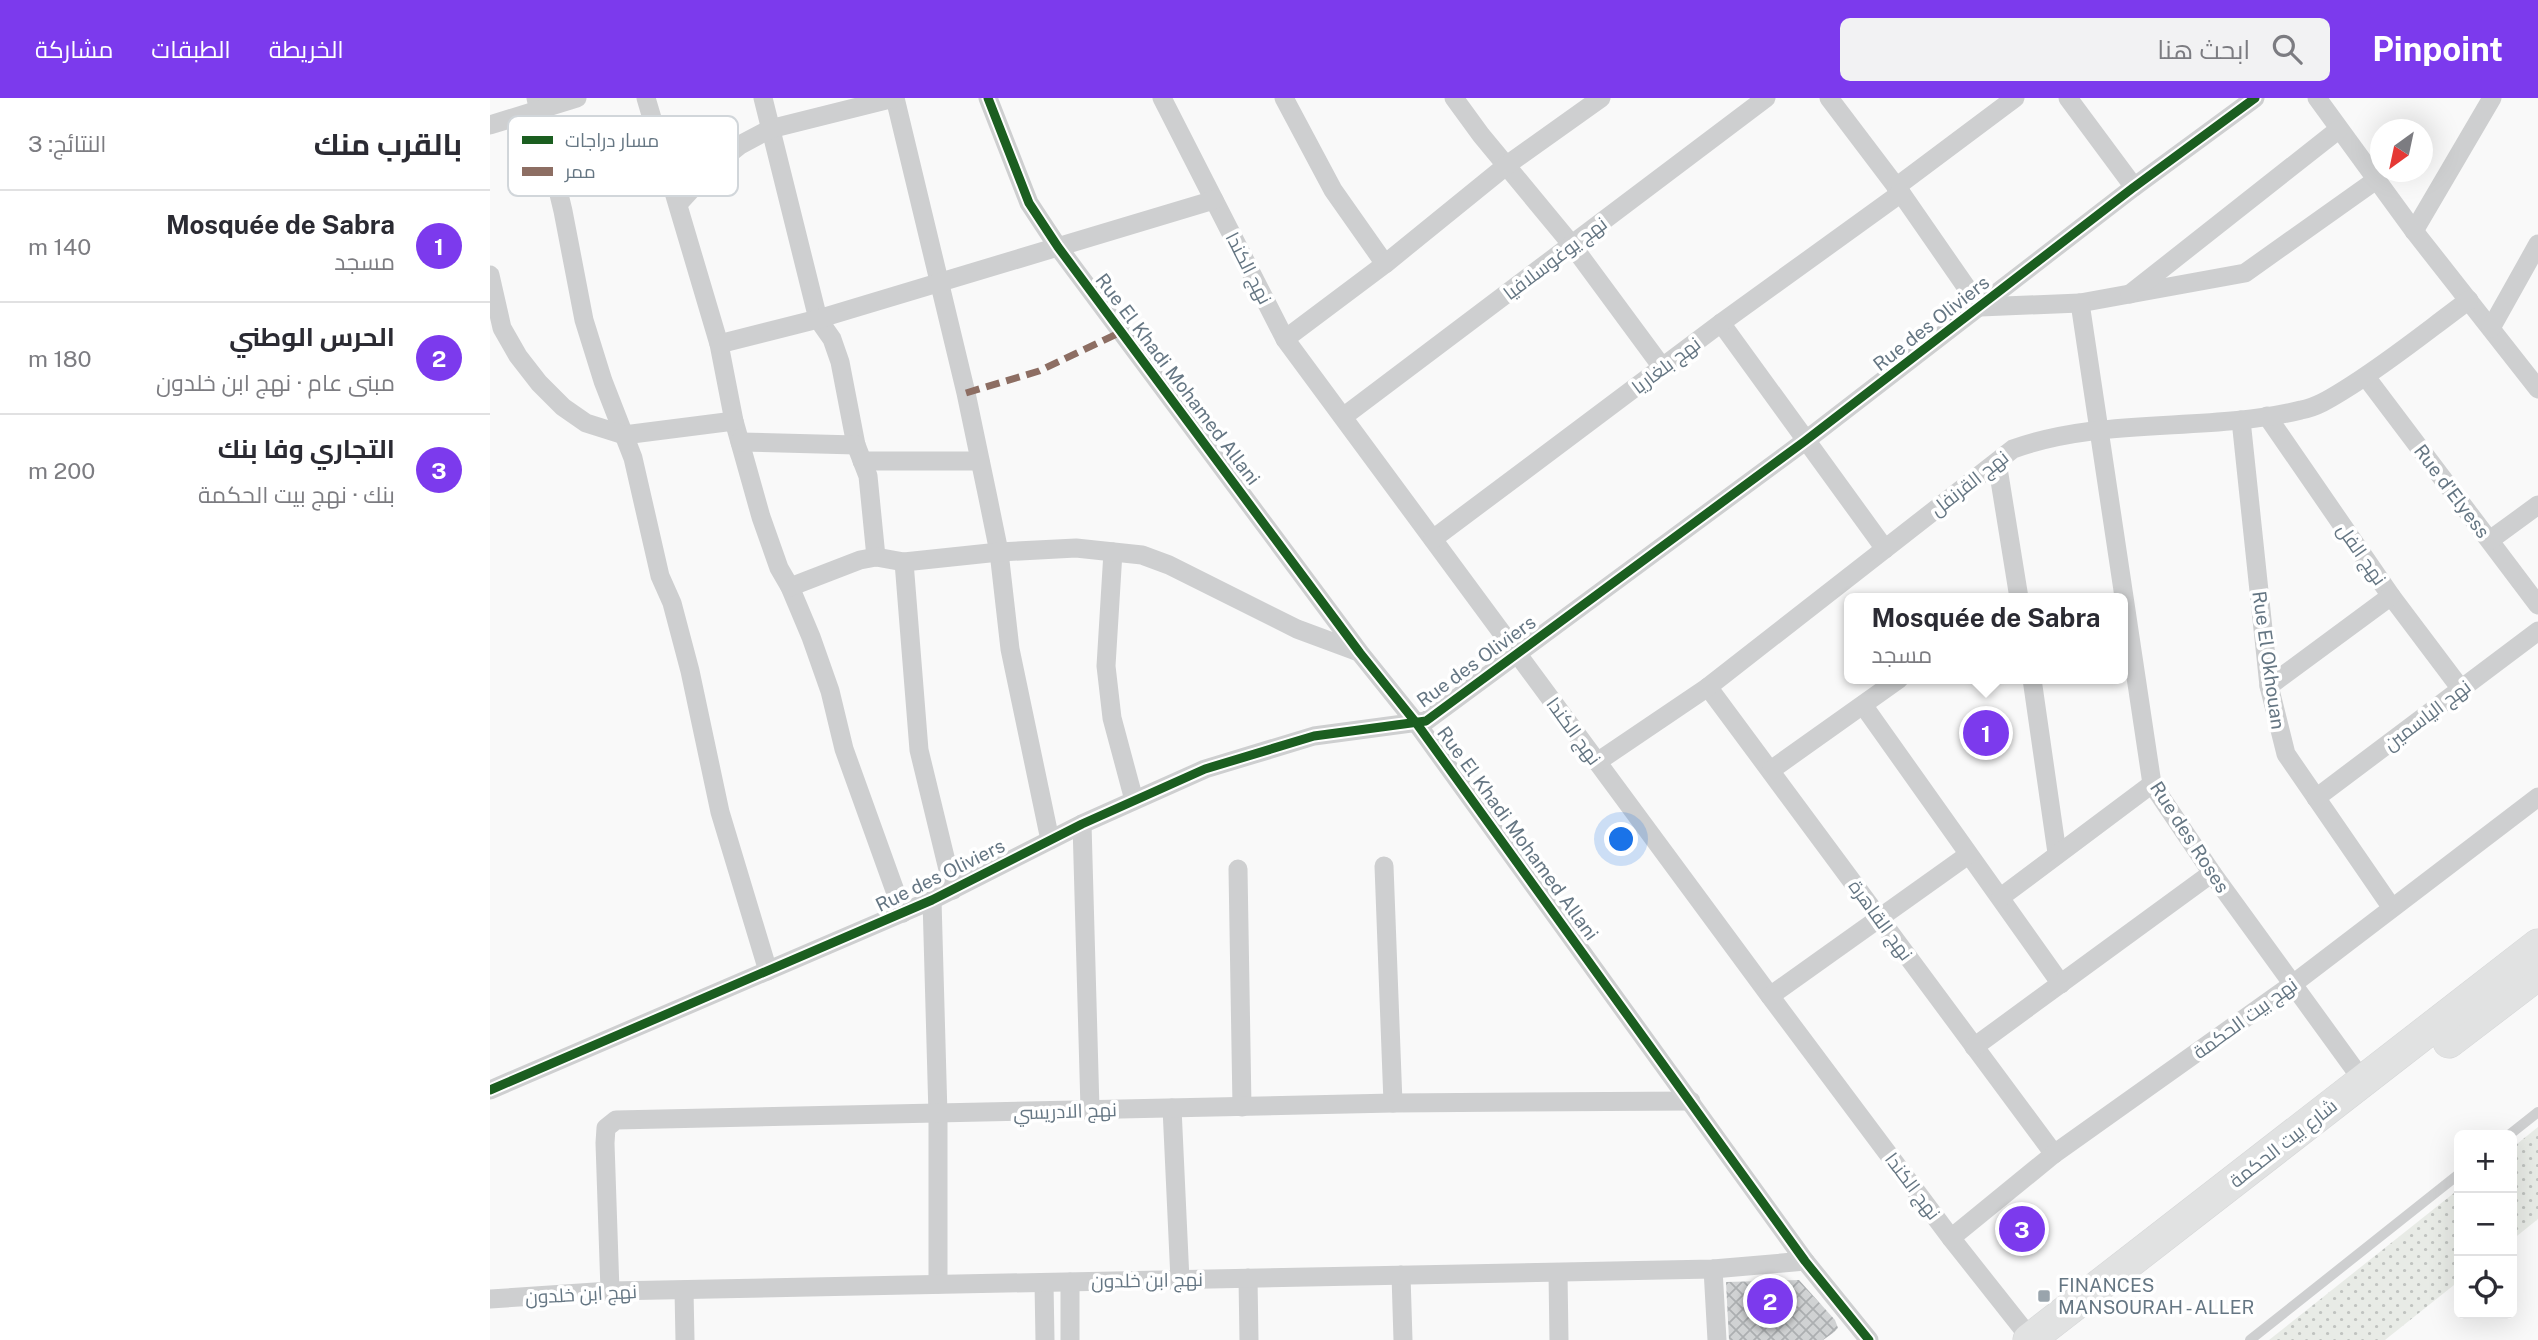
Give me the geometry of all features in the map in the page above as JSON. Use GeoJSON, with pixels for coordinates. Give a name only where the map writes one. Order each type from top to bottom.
{"type":"FeatureCollection","features":[{"type":"Feature","properties":{"kind":"main road","name":"شارع بيت الحكمة"},"geometry":{"type":"LineString","coordinates":[[2027,1340],[2538,945]]}},
{"type":"Feature","properties":{"kind":"main road","name":"شارع بيت الحكمة"},"geometry":{"type":"LineString","coordinates":[[2059,1340],[2538,974]]}},
{"type":"Feature","properties":{"kind":"street"},"geometry":{"type":"LineString","coordinates":[[510,116],[537,104],[577,98]]}},
{"type":"Feature","properties":{"kind":"street"},"geometry":{"type":"LineString","coordinates":[[646,98],[651,116]]}},
{"type":"Feature","properties":{"kind":"street"},"geometry":{"type":"LineString","coordinates":[[764,98],[818,319],[832,339],[840,362],[859,453],[868,476],[876,556]]}},
{"type":"Feature","properties":{"kind":"street"},"geometry":{"type":"LineString","coordinates":[[738,147],[770,129],[895,98],[940,281],[999,552],[1010,649],[1050,841]]}},
{"type":"Feature","properties":{"kind":"street","name":"Rue El Khadi Mohamed Allani"},"geometry":{"type":"LineString","coordinates":[[988,98],[1029,203],[1058,247],[1360,653],[1417,724],[1859,1337]]}},
{"type":"Feature","properties":{"kind":"street","name":"نهج الكندا"},"geometry":{"type":"LineString","coordinates":[[1162,98],[1285,339],[1770,996],[2022,1329],[2027,1340]]}},
{"type":"Feature","properties":{"kind":"street"},"geometry":{"type":"LineString","coordinates":[[1284,98],[1334,190],[1385,264]]}},
{"type":"Feature","properties":{"kind":"street"},"geometry":{"type":"LineString","coordinates":[[1454,98],[1481,135],[1572,245],[1662,367]]}},
{"type":"Feature","properties":{"kind":"street"},"geometry":{"type":"LineString","coordinates":[[1285,339],[1385,264],[1507,165],[1601,98]]}},
{"type":"Feature","properties":{"kind":"street","name":"نهج يوغوسلافيا"},"geometry":{"type":"LineString","coordinates":[[1343,417],[1766,98]]}},
{"type":"Feature","properties":{"kind":"street"},"geometry":{"type":"LineString","coordinates":[[1829,98],[1980,307],[2080,303],[2245,273],[2373,182]]}},
{"type":"Feature","properties":{"kind":"street","name":"نهج بلغاريا"},"geometry":{"type":"LineString","coordinates":[[1433,539],[1898,190],[1992,105],[2015,98]]}},
{"type":"Feature","properties":{"kind":"street"},"geometry":{"type":"LineString","coordinates":[[2068,98],[2134,187]]}},
{"type":"Feature","properties":{"kind":"street","name":"Rue des Oliviers"},"geometry":{"type":"LineString","coordinates":[[490,1090],[932,900],[1082,824],[1205,769],[1314,736],[1417,724],[1449,706],[1805,441],[2134,187],[2255,98]]}},
{"type":"Feature","properties":{"kind":"street"},"geometry":{"type":"LineString","coordinates":[[2316,98],[2370,172]]}},
{"type":"Feature","properties":{"kind":"street"},"geometry":{"type":"LineString","coordinates":[[2414,231],[2492,98]]}},
{"type":"Feature","properties":{"kind":"street"},"geometry":{"type":"LineString","coordinates":[[490,125],[508,117]]}},
{"type":"Feature","properties":{"kind":"street"},"geometry":{"type":"LineString","coordinates":[[2128,296],[2339,130]]}},
{"type":"Feature","properties":{"kind":"street"},"geometry":{"type":"LineString","coordinates":[[2377,182],[2538,389]]}},
{"type":"Feature","properties":{"kind":"street"},"geometry":{"type":"LineString","coordinates":[[560,196],[584,320],[603,381],[634,458],[660,576],[672,603],[690,671],[720,812],[768,971]]}},
{"type":"Feature","properties":{"kind":"street"},"geometry":{"type":"LineString","coordinates":[[676,196],[719,344],[734,421],[761,517],[830,691],[844,749],[903,913]]}},
{"type":"Feature","properties":{"kind":"street"},"geometry":{"type":"LineString","coordinates":[[678,204],[685,196]]}},
{"type":"Feature","properties":{"kind":"street"},"geometry":{"type":"LineString","coordinates":[[719,344],[818,319],[1214,200]]}},
{"type":"Feature","properties":{"kind":"street"},"geometry":{"type":"LineString","coordinates":[[2491,328],[2538,244]]}},
{"type":"Feature","properties":{"kind":"street"},"geometry":{"type":"LineString","coordinates":[[490,275],[502,328],[518,356],[539,383],[563,407],[586,423],[624,435],[734,421]]}},
{"type":"Feature","properties":{"kind":"street","name":"نهج القرنفل"},"geometry":{"type":"LineString","coordinates":[[1597,762],[1708,687],[2013,449],[2040,439],[2101,430],[2241,420],[2303,410],[2322,403],[2366,377],[2469,300]]}},
{"type":"Feature","properties":{"kind":"street","name":"Rue des Roses"},"geometry":{"type":"LineString","coordinates":[[2080,303],[2101,430],[2121,593]]}},
{"type":"Feature","properties":{"kind":"street"},"geometry":{"type":"LineString","coordinates":[[1721,323],[1885,550]]}},
{"type":"Feature","properties":{"kind":"street","name":"Rue d'Elyess"},"geometry":{"type":"LineString","coordinates":[[2366,377],[2538,606]]}},
{"type":"Feature","properties":{"kind":"street","name":"نهج الفل"},"geometry":{"type":"LineString","coordinates":[[2267,416],[2391,596],[2462,689]]}},
{"type":"Feature","properties":{"kind":"street","name":"Rue El Okhouan"},"geometry":{"type":"LineString","coordinates":[[2241,420],[2269,686],[2286,754],[2392,908]]}},
{"type":"Feature","properties":{"kind":"street"},"geometry":{"type":"LineString","coordinates":[[740,442],[980,461]]}},
{"type":"Feature","properties":{"kind":"street"},"geometry":{"type":"LineString","coordinates":[[1997,462],[2015,593]]}},
{"type":"Feature","properties":{"kind":"street"},"geometry":{"type":"LineString","coordinates":[[2490,540],[2538,505]]}},
{"type":"Feature","properties":{"kind":"street"},"geometry":{"type":"LineString","coordinates":[[790,587],[876,556],[904,562],[999,552],[1076,548],[1142,555],[1169,565],[1297,629],[1360,653]]}},
{"type":"Feature","properties":{"kind":"street"},"geometry":{"type":"LineString","coordinates":[[1113,552],[1106,666],[1112,718],[1133,800]]}},
{"type":"Feature","properties":{"kind":"street"},"geometry":{"type":"LineString","coordinates":[[904,562],[919,750],[953,890]]}},
{"type":"Feature","properties":{"kind":"street"},"geometry":{"type":"LineString","coordinates":[[2269,686],[2391,596]]}},
{"type":"Feature","properties":{"kind":"street","name":"نهج الياسمين"},"geometry":{"type":"LineString","coordinates":[[2316,798],[2538,631]]}},
{"type":"Feature","properties":{"kind":"street","name":"Rue des Roses"},"geometry":{"type":"LineString","coordinates":[[2128,643],[2152,784],[2212,873],[2363,1081]]}},
{"type":"Feature","properties":{"kind":"street"},"geometry":{"type":"LineString","coordinates":[[1771,770],[1892,684]]}},
{"type":"Feature","properties":{"kind":"street"},"geometry":{"type":"LineString","coordinates":[[2033,684],[2057,853]]}},
{"type":"Feature","properties":{"kind":"street","name":"نهج القاهرة"},"geometry":{"type":"LineString","coordinates":[[1708,687],[2054,1154]]}},
{"type":"Feature","properties":{"kind":"street"},"geometry":{"type":"LineString","coordinates":[[1863,705],[2061,984]]}},
{"type":"Feature","properties":{"kind":"street"},"geometry":{"type":"LineString","coordinates":[[2001,897],[2152,784]]}},
{"type":"Feature","properties":{"kind":"street","name":"نهج بيت الحكمة"},"geometry":{"type":"LineString","coordinates":[[1951,1238],[2054,1154],[2293,984],[2538,797]]}},
{"type":"Feature","properties":{"kind":"street"},"geometry":{"type":"LineString","coordinates":[[1082,824],[1090,1109]]}},
{"type":"Feature","properties":{"kind":"street"},"geometry":{"type":"LineString","coordinates":[[1770,996],[1968,855]]}},
{"type":"Feature","properties":{"kind":"street"},"geometry":{"type":"LineString","coordinates":[[1384,866],[1393,1103]]}},
{"type":"Feature","properties":{"kind":"street"},"geometry":{"type":"LineString","coordinates":[[1238,869],[1242,1107]]}},
{"type":"Feature","properties":{"kind":"street"},"geometry":{"type":"LineString","coordinates":[[1974,1047],[2212,873]]}},
{"type":"Feature","properties":{"kind":"street"},"geometry":{"type":"LineString","coordinates":[[932,900],[939,1284]]}},
{"type":"Feature","properties":{"kind":"street","name":"نهج الادريسي"},"geometry":{"type":"LineString","coordinates":[[610,1291],[605,1143],[606,1128],[616,1120],[1393,1103],[1691,1101]]}},
{"type":"Feature","properties":{"kind":"street"},"geometry":{"type":"LineString","coordinates":[[1172,1108],[1180,1280]]}},
{"type":"Feature","properties":{"kind":"street","name":"نهج ابن خلدون"},"geometry":{"type":"LineString","coordinates":[[490,1299],[610,1291],[1713,1269],[1805,1261]]}},
{"type":"Feature","properties":{"kind":"street"},"geometry":{"type":"LineString","coordinates":[[1713,1269],[1717,1340]]}},
{"type":"Feature","properties":{"kind":"street"},"geometry":{"type":"LineString","coordinates":[[1558,1273],[1559,1340]]}},
{"type":"Feature","properties":{"kind":"street"},"geometry":{"type":"LineString","coordinates":[[1401,1275],[1403,1340]]}},
{"type":"Feature","properties":{"kind":"street"},"geometry":{"type":"LineString","coordinates":[[1248,1278],[1249,1340]]}},
{"type":"Feature","properties":{"kind":"street"},"geometry":{"type":"LineString","coordinates":[[1070,1282],[1070,1340]]}},
{"type":"Feature","properties":{"kind":"street"},"geometry":{"type":"LineString","coordinates":[[1044,1283],[1045,1340]]}},
{"type":"Feature","properties":{"kind":"street"},"geometry":{"type":"LineString","coordinates":[[684,1290],[685,1340]]}},
{"type":"Feature","properties":{"kind":"lane"},"geometry":{"type":"LineString","coordinates":[[2515,1130],[2538,1112]]}},
{"type":"Feature","properties":{"kind":"lane"},"geometry":{"type":"LineString","coordinates":[[2250,1340],[2454,1178]]}},
{"type":"Feature","properties":{"kind":"shaded area"},"geometry":{"type":"Polygon","coordinates":[[[2538,1127],[2538,1219],[2517,1236],[2517,1193],[2517,1144],[2538,1127]]]}},
{"type":"Feature","properties":{"kind":"shaded area"},"geometry":{"type":"Polygon","coordinates":[[[2454,1193],[2454,1285],[2385,1340],[2269,1340],[2454,1193]]]}},
{"type":"Feature","properties":{"kind":"building"},"geometry":{"type":"Polygon","coordinates":[[[1799,1280],[1835,1320],[1838,1328],[1833,1333],[1823,1340],[1729,1340],[1726,1282],[1799,1280]]]}},
{"type":"Feature","properties":{"kind":"marked path"},"geometry":{"type":"LineString","coordinates":[[966,393],[1039,371],[1121,332]]}},
{"type":"Feature","properties":{"kind":"cycle path"},"geometry":{"type":"LineString","coordinates":[[988,98],[1029,203],[1058,247],[1360,653],[1417,724],[1805,1261],[1869,1340]]}},
{"type":"Feature","properties":{"kind":"cycle path"},"geometry":{"type":"LineString","coordinates":[[490,1090],[932,900],[1082,824],[1205,769],[1314,736],[1426,721],[1805,441],[2134,187],[2255,98]]}},
{"type":"Feature","properties":{"kind":"place","name":"Mosquée de Sabra"},"geometry":{"type":"Point","coordinates":[1986,733]}},
{"type":"Feature","properties":{"kind":"place","name":"التجاري وفا بنك"},"geometry":{"type":"Point","coordinates":[2022,1229]}},
{"type":"Feature","properties":{"kind":"place","name":"FINANCES MANSOURAH - ALLER"},"geometry":{"type":"Point","coordinates":[2044,1296]}},
{"type":"Feature","properties":{"kind":"place","name":"الحرس الوطني"},"geometry":{"type":"Point","coordinates":[1770,1301]}}]}
